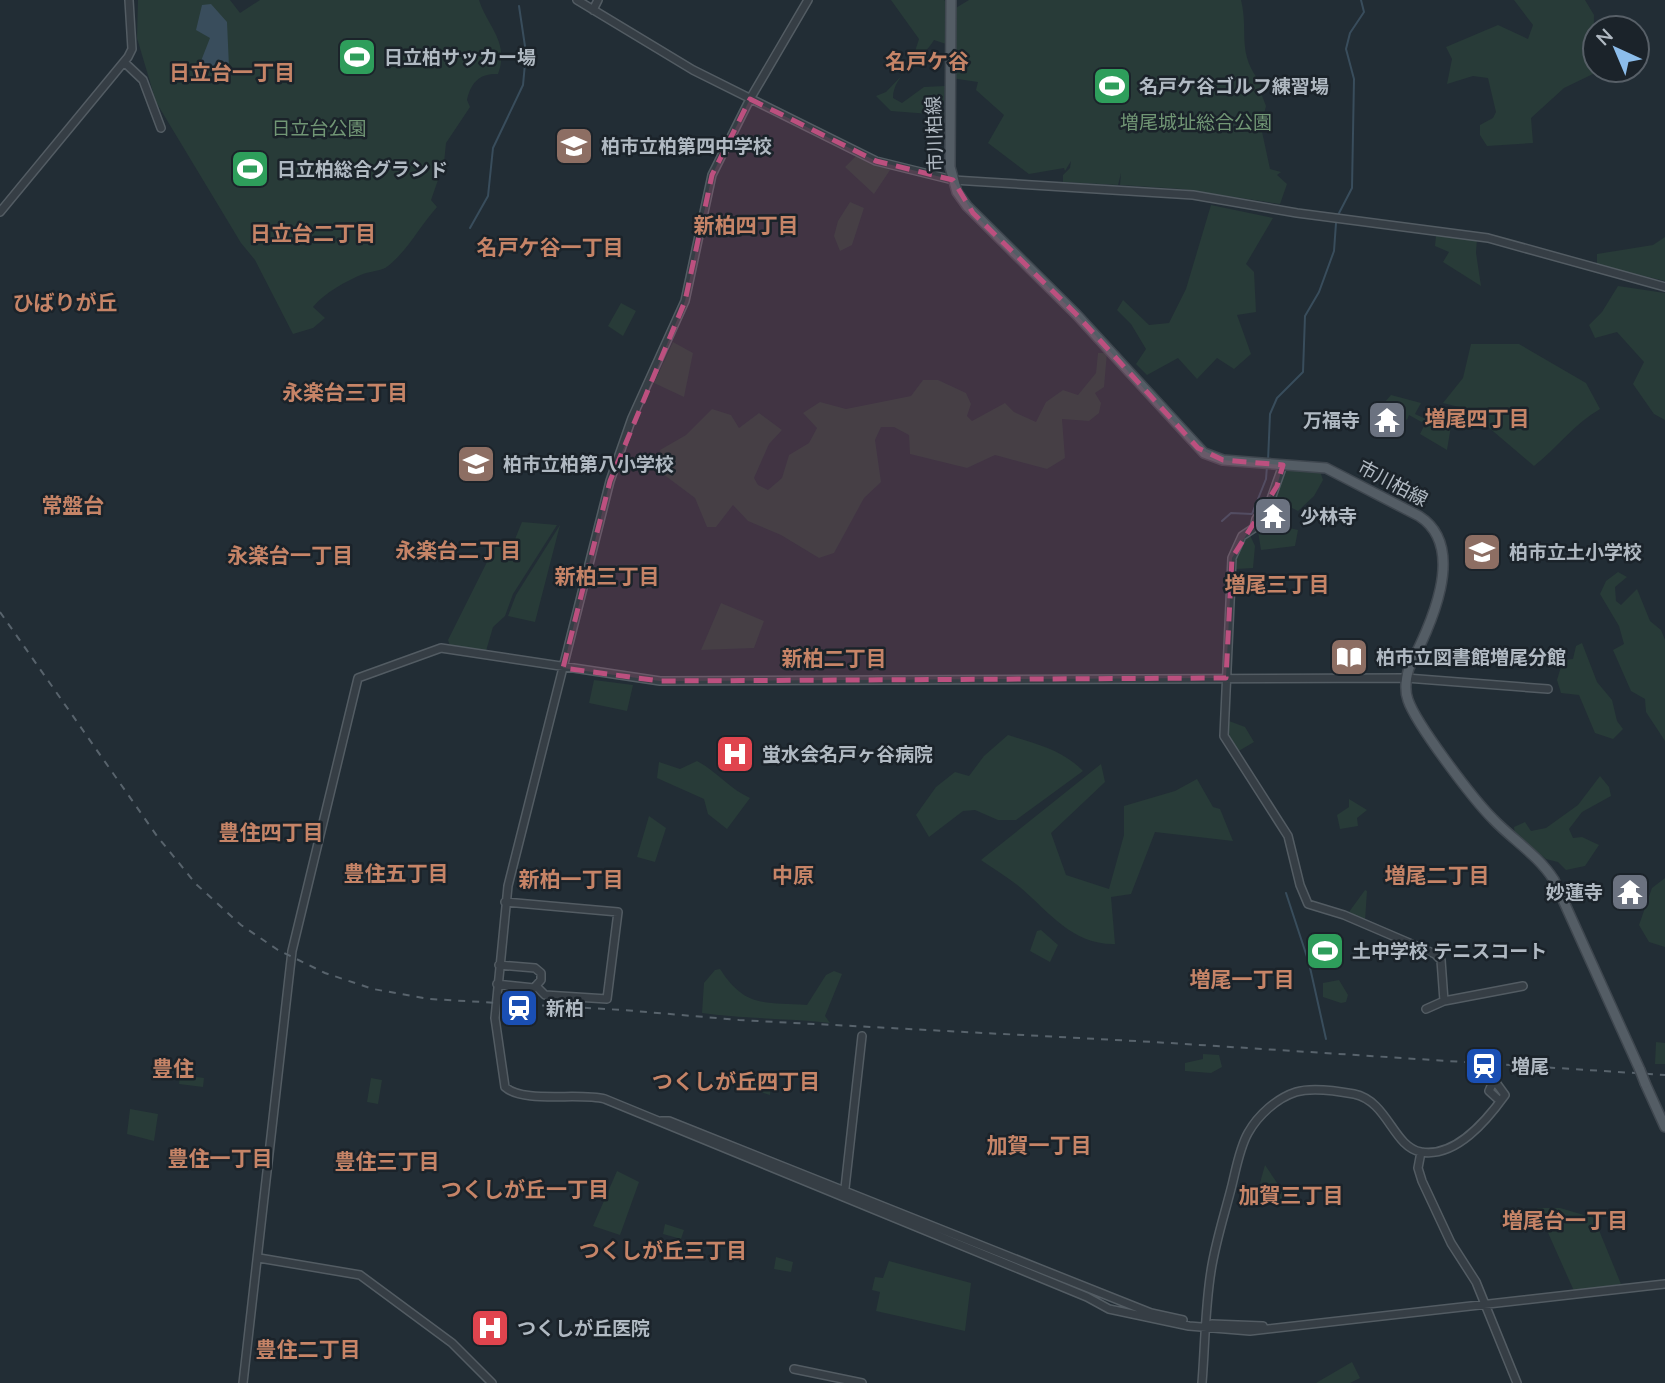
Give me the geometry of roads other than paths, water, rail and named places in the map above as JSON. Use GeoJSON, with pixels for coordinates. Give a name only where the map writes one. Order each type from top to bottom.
{"type":"FeatureCollection","features":[{"type":"Feature","properties":{"kind":"main road","name":"市川柏線"},"geometry":{"type":"LineString","coordinates":[[951,0],[953,180],[961,198],[973,213],[1076,314],[1198,449],[1223,460],[1334,470],[1419,516],[1436,532],[1442,554],[1436,609],[1406,678]]}},
{"type":"Feature","properties":{"kind":"main road"},"geometry":{"type":"LineString","coordinates":[[1406,678],[1411,707],[1469,791],[1499,825],[1542,863],[1559,887],[1665,1127]]}},
{"type":"Feature","properties":{"kind":"street"},"geometry":{"type":"LineString","coordinates":[[0,212],[132,49],[129,0]]}},
{"type":"Feature","properties":{"kind":"street"},"geometry":{"type":"LineString","coordinates":[[577,0],[693,70],[876,161],[953,180],[1193,195],[1304,214],[1488,238],[1665,287]]}},
{"type":"Feature","properties":{"kind":"street"},"geometry":{"type":"LineString","coordinates":[[593,10],[598,0]]}},
{"type":"Feature","properties":{"kind":"street"},"geometry":{"type":"LineString","coordinates":[[808,0],[750,99],[712,174],[685,302],[632,418],[610,481],[505,902],[497,984],[496,1032],[507,1090],[551,1096],[600,1097],[661,1121],[666,1126],[1039,1273],[1151,1313],[1206,1326]]}},
{"type":"Feature","properties":{"kind":"street"},"geometry":{"type":"LineString","coordinates":[[124,62],[143,80],[161,128]]}},
{"type":"Feature","properties":{"kind":"street"},"geometry":{"type":"LineString","coordinates":[[1283,465],[1271,499],[1256,519],[1254,528],[1242,536],[1232,558],[1224,736],[1288,836],[1306,901],[1314,908],[1344,915],[1435,954],[1441,960],[1444,1001]]}},
{"type":"Feature","properties":{"kind":"street"},"geometry":{"type":"LineString","coordinates":[[243,1383],[292,951],[358,678],[440,648],[660,681],[1406,678],[1548,689]]}},
{"type":"Feature","properties":{"kind":"street"},"geometry":{"type":"LineString","coordinates":[[497,984],[537,987],[545,995],[607,999],[618,912],[505,902]]}},
{"type":"Feature","properties":{"kind":"street"},"geometry":{"type":"LineString","coordinates":[[499,965],[538,970],[541,975],[537,987]]}},
{"type":"Feature","properties":{"kind":"street"},"geometry":{"type":"LineString","coordinates":[[1426,1009],[1444,1001],[1523,986]]}},
{"type":"Feature","properties":{"kind":"street"},"geometry":{"type":"LineString","coordinates":[[845,1195],[862,1036]]}},
{"type":"Feature","properties":{"kind":"street"},"geometry":{"type":"LineString","coordinates":[[1202,1383],[1211,1268],[1241,1150],[1248,1132],[1268,1108],[1296,1092],[1306,1090],[1359,1096],[1375,1104],[1406,1144],[1421,1152],[1457,1144],[1500,1101]]}},
{"type":"Feature","properties":{"kind":"street"},"geometry":{"type":"LineString","coordinates":[[1421,1152],[1418,1168],[1422,1181],[1485,1304],[1517,1383]]}},
{"type":"Feature","properties":{"kind":"street"},"geometry":{"type":"LineString","coordinates":[[258,1258],[360,1275],[452,1343],[492,1383]]}},
{"type":"Feature","properties":{"kind":"street"},"geometry":{"type":"LineString","coordinates":[[1039,1273],[1109,1309],[1250,1331],[1665,1284]]}},
{"type":"Feature","properties":{"kind":"street"},"geometry":{"type":"LineString","coordinates":[[794,1369],[862,1383]]}},
{"type":"Feature","properties":{"kind":"water"},"geometry":{"type":"Polygon","coordinates":[[[211,4],[227,22],[229,67],[223,72],[202,66],[201,61],[210,38],[196,30],[202,5],[211,4]]]}},
{"type":"Feature","properties":{"kind":"waterway"},"geometry":{"type":"LineString","coordinates":[[1337,217],[1352,188],[1354,79],[1346,49],[1350,33],[1364,12],[1361,0]]}},
{"type":"Feature","properties":{"kind":"waterway"},"geometry":{"type":"LineString","coordinates":[[470,228],[488,196],[493,148],[523,85],[526,53],[519,6]]}},
{"type":"Feature","properties":{"kind":"waterway"},"geometry":{"type":"LineString","coordinates":[[1268,461],[1270,414],[1277,398],[1303,372],[1305,316],[1319,292],[1334,251],[1336,223]]}},
{"type":"Feature","properties":{"kind":"waterway"},"geometry":{"type":"LineString","coordinates":[[1222,521],[1231,513],[1252,514],[1266,479],[1267,466]]}},
{"type":"Feature","properties":{"kind":"waterway"},"geometry":{"type":"LineString","coordinates":[[1286,893],[1309,963],[1326,1039]]}},
{"type":"Feature","properties":{"kind":"railway"},"geometry":{"type":"LineString","coordinates":[[0,612],[157,836],[196,884],[241,925],[278,950],[325,973],[373,989],[429,999],[623,1010],[739,1020],[1154,1042],[1665,1075]]}},
{"type":"Feature","properties":{"kind":"place","name":"日立柏サッカー場"},"geometry":{"type":"Point","coordinates":[357,57]}},
{"type":"Feature","properties":{"kind":"place","name":"名戸ケ谷ゴルフ練習場"},"geometry":{"type":"Point","coordinates":[1112,86]}},
{"type":"Feature","properties":{"kind":"place","name":"柏市立柏第四中学校"},"geometry":{"type":"Point","coordinates":[574,146]}},
{"type":"Feature","properties":{"kind":"place","name":"日立柏総合グランド"},"geometry":{"type":"Point","coordinates":[250,169]}},
{"type":"Feature","properties":{"kind":"place","name":"万福寺"},"geometry":{"type":"Point","coordinates":[1387,420]}},
{"type":"Feature","properties":{"kind":"place","name":"柏市立柏第八小学校"},"geometry":{"type":"Point","coordinates":[476,464]}},
{"type":"Feature","properties":{"kind":"place","name":"少林寺"},"geometry":{"type":"Point","coordinates":[1273,516]}},
{"type":"Feature","properties":{"kind":"place","name":"柏市立土小学校"},"geometry":{"type":"Point","coordinates":[1482,552]}},
{"type":"Feature","properties":{"kind":"place","name":"柏市立図書館増尾分館"},"geometry":{"type":"Point","coordinates":[1349,657]}},
{"type":"Feature","properties":{"kind":"place","name":"蛍水会名戸ヶ谷病院"},"geometry":{"type":"Point","coordinates":[735,754]}},
{"type":"Feature","properties":{"kind":"place","name":"妙蓮寺"},"geometry":{"type":"Point","coordinates":[1630,892]}},
{"type":"Feature","properties":{"kind":"place","name":"土中学校 テニスコート"},"geometry":{"type":"Point","coordinates":[1325,951]}},
{"type":"Feature","properties":{"kind":"place","name":"新柏"},"geometry":{"type":"Point","coordinates":[519,1008]}},
{"type":"Feature","properties":{"kind":"place","name":"増尾"},"geometry":{"type":"Point","coordinates":[1484,1066]}},
{"type":"Feature","properties":{"kind":"place","name":"つくしが丘医院"},"geometry":{"type":"Point","coordinates":[490,1328]}},
{"type":"Feature","properties":{"kind":"district","name":"名戸ケ谷"},"geometry":{"type":"Point","coordinates":[927,62]}},
{"type":"Feature","properties":{"kind":"district","name":"日立台一丁目"},"geometry":{"type":"Point","coordinates":[232,73]}},
{"type":"Feature","properties":{"kind":"district","name":"新柏四丁目"},"geometry":{"type":"Point","coordinates":[746,226]}},
{"type":"Feature","properties":{"kind":"district","name":"日立台二丁目"},"geometry":{"type":"Point","coordinates":[313,234]}},
{"type":"Feature","properties":{"kind":"district","name":"名戸ケ谷一丁目"},"geometry":{"type":"Point","coordinates":[550,248]}},
{"type":"Feature","properties":{"kind":"district","name":"ひばりが丘"},"geometry":{"type":"Point","coordinates":[65,303]}},
{"type":"Feature","properties":{"kind":"district","name":"永楽台三丁目"},"geometry":{"type":"Point","coordinates":[345,393]}},
{"type":"Feature","properties":{"kind":"district","name":"増尾四丁目"},"geometry":{"type":"Point","coordinates":[1477,419]}},
{"type":"Feature","properties":{"kind":"district","name":"常盤台"},"geometry":{"type":"Point","coordinates":[73,506]}},
{"type":"Feature","properties":{"kind":"district","name":"永楽台二丁目"},"geometry":{"type":"Point","coordinates":[458,551]}},
{"type":"Feature","properties":{"kind":"district","name":"永楽台一丁目"},"geometry":{"type":"Point","coordinates":[290,556]}},
{"type":"Feature","properties":{"kind":"district","name":"新柏三丁目"},"geometry":{"type":"Point","coordinates":[607,577]}},
{"type":"Feature","properties":{"kind":"district","name":"増尾三丁目"},"geometry":{"type":"Point","coordinates":[1277,585]}},
{"type":"Feature","properties":{"kind":"district","name":"新柏二丁目"},"geometry":{"type":"Point","coordinates":[834,659]}},
{"type":"Feature","properties":{"kind":"district","name":"豊住四丁目"},"geometry":{"type":"Point","coordinates":[271,833]}},
{"type":"Feature","properties":{"kind":"district","name":"豊住五丁目"},"geometry":{"type":"Point","coordinates":[396,874]}},
{"type":"Feature","properties":{"kind":"district","name":"中原"},"geometry":{"type":"Point","coordinates":[793,876]}},
{"type":"Feature","properties":{"kind":"district","name":"増尾二丁目"},"geometry":{"type":"Point","coordinates":[1437,876]}},
{"type":"Feature","properties":{"kind":"district","name":"新柏一丁目"},"geometry":{"type":"Point","coordinates":[571,880]}},
{"type":"Feature","properties":{"kind":"district","name":"増尾一丁目"},"geometry":{"type":"Point","coordinates":[1242,980]}},
{"type":"Feature","properties":{"kind":"district","name":"豊住"},"geometry":{"type":"Point","coordinates":[173,1069]}},
{"type":"Feature","properties":{"kind":"district","name":"つくしが丘四丁目"},"geometry":{"type":"Point","coordinates":[736,1082]}},
{"type":"Feature","properties":{"kind":"district","name":"加賀一丁目"},"geometry":{"type":"Point","coordinates":[1039,1146]}},
{"type":"Feature","properties":{"kind":"district","name":"豊住一丁目"},"geometry":{"type":"Point","coordinates":[220,1159]}},
{"type":"Feature","properties":{"kind":"district","name":"豊住三丁目"},"geometry":{"type":"Point","coordinates":[387,1162]}},
{"type":"Feature","properties":{"kind":"district","name":"つくしが丘一丁目"},"geometry":{"type":"Point","coordinates":[525,1190]}},
{"type":"Feature","properties":{"kind":"district","name":"加賀三丁目"},"geometry":{"type":"Point","coordinates":[1291,1196]}},
{"type":"Feature","properties":{"kind":"district","name":"増尾台一丁目"},"geometry":{"type":"Point","coordinates":[1565,1221]}},
{"type":"Feature","properties":{"kind":"district","name":"つくしが丘三丁目"},"geometry":{"type":"Point","coordinates":[663,1251]}},
{"type":"Feature","properties":{"kind":"district","name":"豊住二丁目"},"geometry":{"type":"Point","coordinates":[308,1350]}},
{"type":"Feature","properties":{"kind":"park label","name":"増尾城址総合公園"},"geometry":{"type":"Point","coordinates":[1196,122]}},
{"type":"Feature","properties":{"kind":"park label","name":"日立台公園"},"geometry":{"type":"Point","coordinates":[319,128]}}]}
